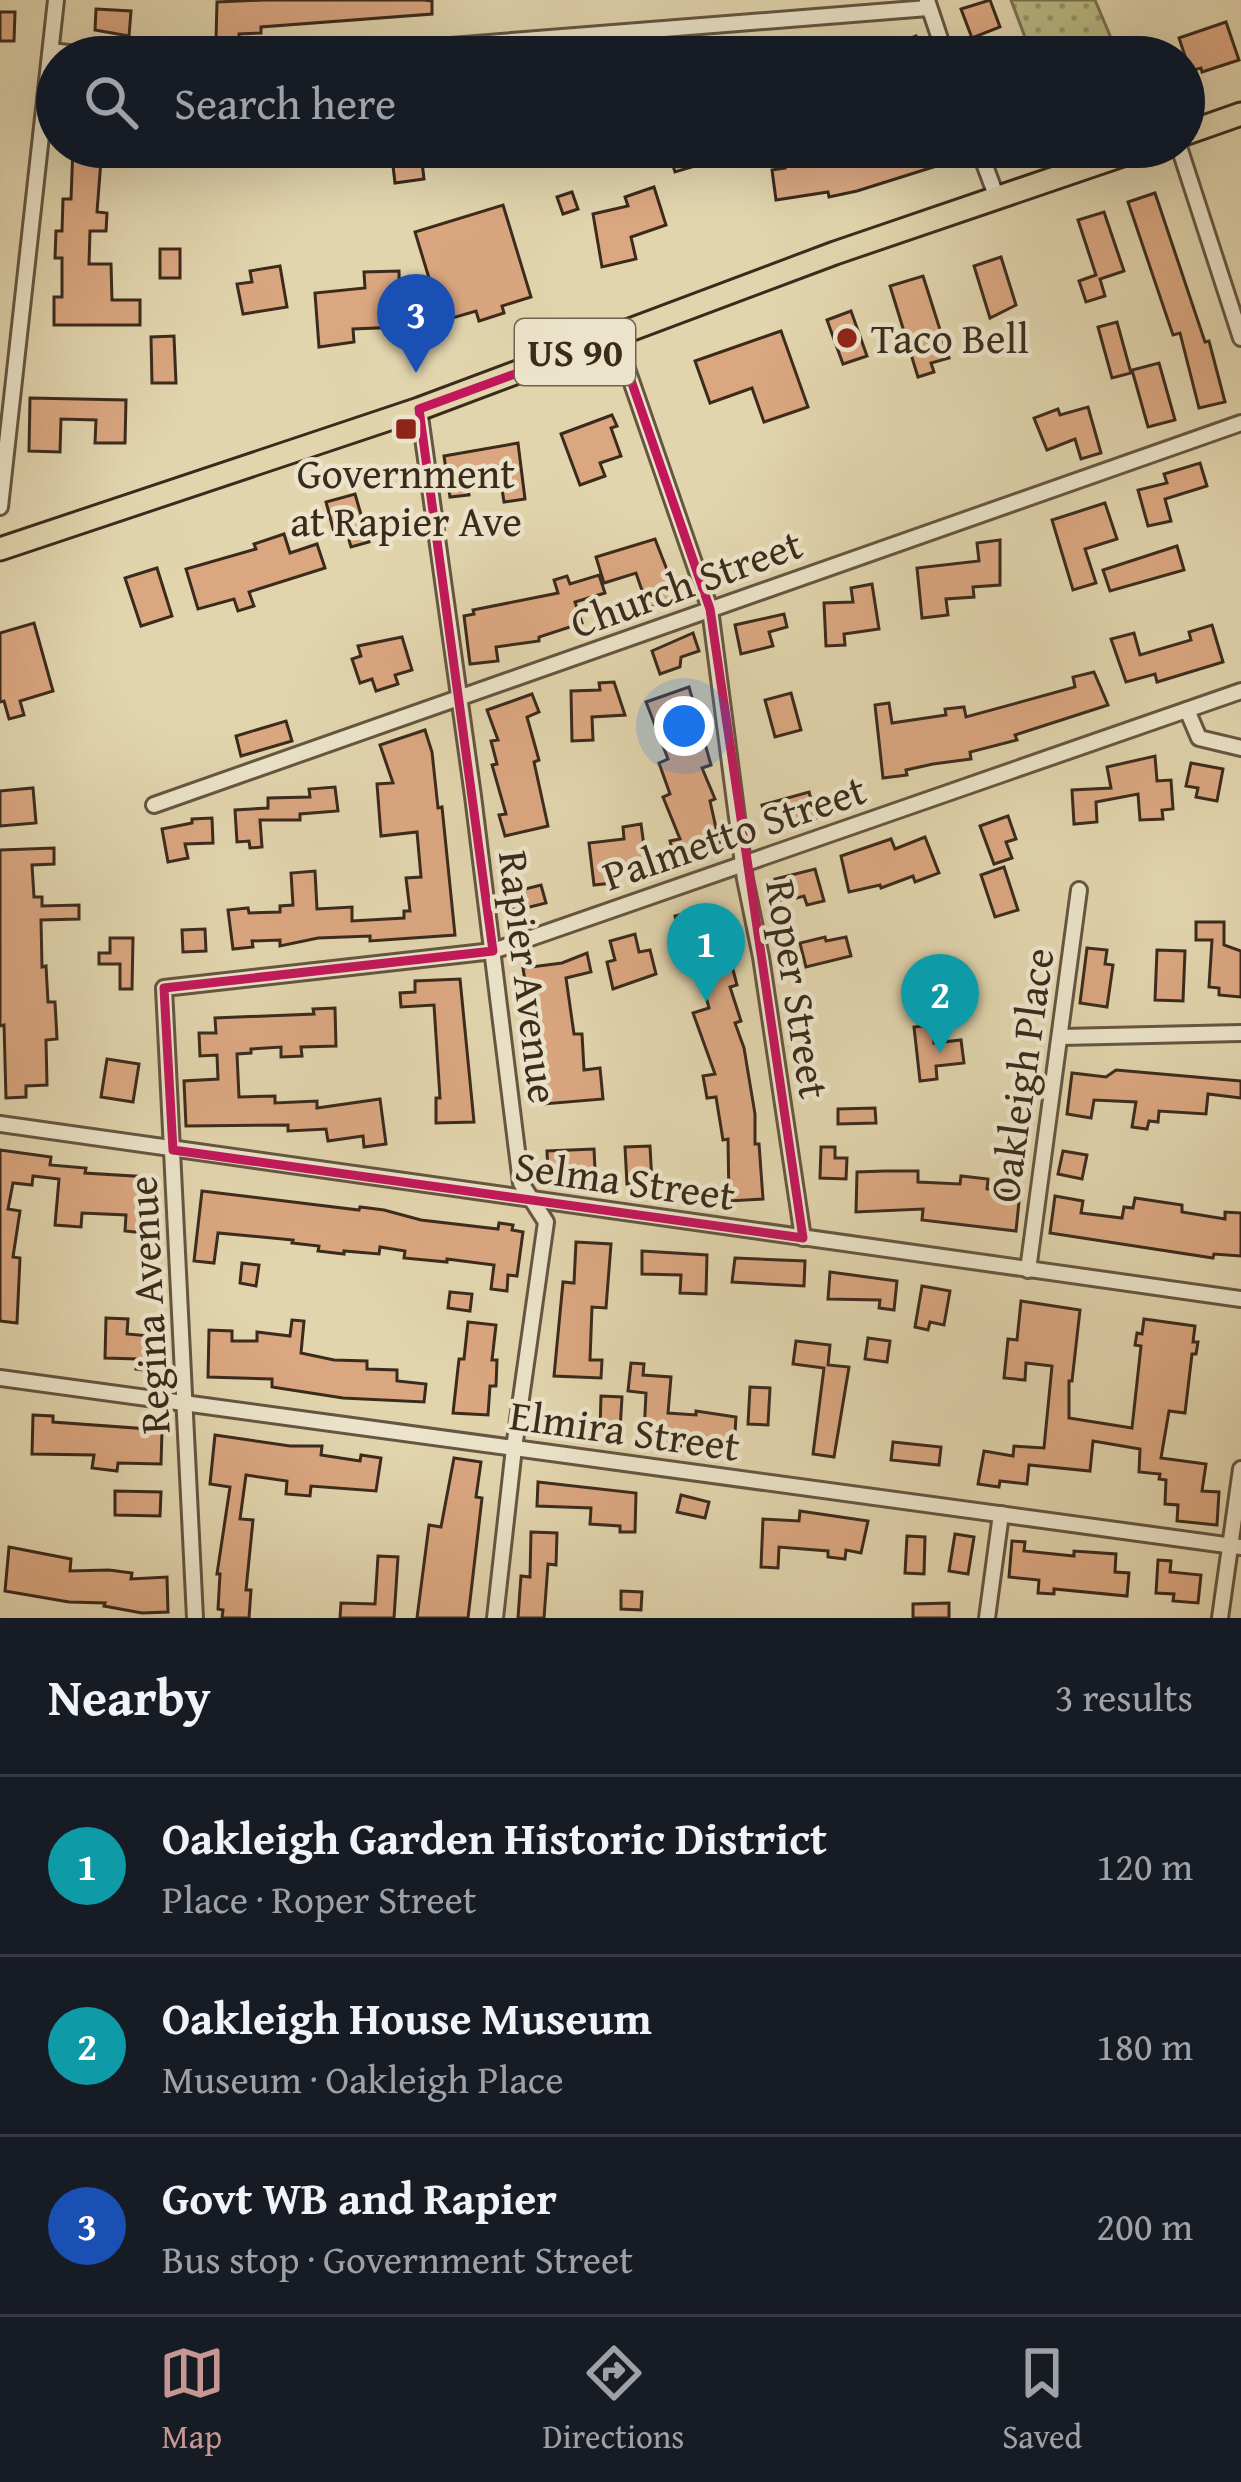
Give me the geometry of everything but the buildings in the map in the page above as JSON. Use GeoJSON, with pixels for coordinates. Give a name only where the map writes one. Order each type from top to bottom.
{"type":"FeatureCollection","features":[{"type":"Feature","properties":{"kind":"main road"},"geometry":{"type":"LineString","coordinates":[[1205,127],[1241,114]]}},
{"type":"Feature","properties":{"kind":"main road","name":"US 90"},"geometry":{"type":"LineString","coordinates":[[1,549],[419,409],[835,253],[1085,168]]}},
{"type":"Feature","properties":{"kind":"street"},"geometry":{"type":"LineString","coordinates":[[52,36],[56,0]]}},
{"type":"Feature","properties":{"kind":"street"},"geometry":{"type":"LineString","coordinates":[[555,36],[927,4],[938,36]]}},
{"type":"Feature","properties":{"kind":"street"},"geometry":{"type":"LineString","coordinates":[[0,507],[38,168]]}},
{"type":"Feature","properties":{"kind":"street"},"geometry":{"type":"LineString","coordinates":[[986,168],[997,198]]}},
{"type":"Feature","properties":{"kind":"street"},"geometry":{"type":"LineString","coordinates":[[1185,168],[1241,338]]}},
{"type":"Feature","properties":{"kind":"street","name":"Roper Street"},"geometry":{"type":"LineString","coordinates":[[616,337],[710,609],[743,864],[764,970],[803,1238]]}},
{"type":"Feature","properties":{"kind":"street","name":"Rapier Avenue"},"geometry":{"type":"LineString","coordinates":[[419,409],[521,1183],[546,1222],[495,1618]]}},
{"type":"Feature","properties":{"kind":"street","name":"Church Street"},"geometry":{"type":"LineString","coordinates":[[154,805],[1241,423]]}},
{"type":"Feature","properties":{"kind":"street"},"geometry":{"type":"LineString","coordinates":[[0,537],[1,549]]}},
{"type":"Feature","properties":{"kind":"street","name":"Palmetto Street"},"geometry":{"type":"LineString","coordinates":[[164,988],[493,951],[1241,691]]}},
{"type":"Feature","properties":{"kind":"street"},"geometry":{"type":"LineString","coordinates":[[1187,710],[1199,737],[1241,748]]}},
{"type":"Feature","properties":{"kind":"street","name":"Oakleigh Place"},"geometry":{"type":"LineString","coordinates":[[1028,1270],[1079,890]]}},
{"type":"Feature","properties":{"kind":"street","name":"Regina Avenue"},"geometry":{"type":"LineString","coordinates":[[164,988],[194,1618]]}},
{"type":"Feature","properties":{"kind":"street"},"geometry":{"type":"LineString","coordinates":[[1061,1036],[1241,1033]]}},
{"type":"Feature","properties":{"kind":"street","name":"Selma Street"},"geometry":{"type":"LineString","coordinates":[[0,1124],[1241,1299]]}},
{"type":"Feature","properties":{"kind":"street","name":"Elmira Street"},"geometry":{"type":"LineString","coordinates":[[0,1378],[1236,1547]]}},
{"type":"Feature","properties":{"kind":"street"},"geometry":{"type":"LineString","coordinates":[[1220,1618],[1236,1547],[1241,1469]]}},
{"type":"Feature","properties":{"kind":"street"},"geometry":{"type":"LineString","coordinates":[[987,1618],[1001,1514]]}},
{"type":"Feature","properties":{"kind":"highlighted area"},"geometry":{"type":"Polygon","coordinates":[[[616,337],[710,609],[803,1238],[173,1150],[164,988],[493,951],[419,409],[616,337]]]}},
{"type":"Feature","properties":{"kind":"green space"},"geometry":{"type":"Polygon","coordinates":[[[1011,0],[1095,0],[1110,36],[1025,36],[1011,0]]]}},
{"type":"Feature","properties":{"kind":"place","name":"Taco Bell"},"geometry":{"type":"Point","coordinates":[847,338]}},
{"type":"Feature","properties":{"kind":"place","name":"Govt WB and Rapier"},"geometry":{"type":"Point","coordinates":[416,373]}},
{"type":"Feature","properties":{"kind":"place","name":"Government at Rapier Ave"},"geometry":{"type":"Point","coordinates":[406,429]}},
{"type":"Feature","properties":{"kind":"place","name":"Oakleigh Garden Historic District"},"geometry":{"type":"Point","coordinates":[706,1002]}},
{"type":"Feature","properties":{"kind":"place","name":"Oakleigh House Museum"},"geometry":{"type":"Point","coordinates":[940,1053]}}]}
